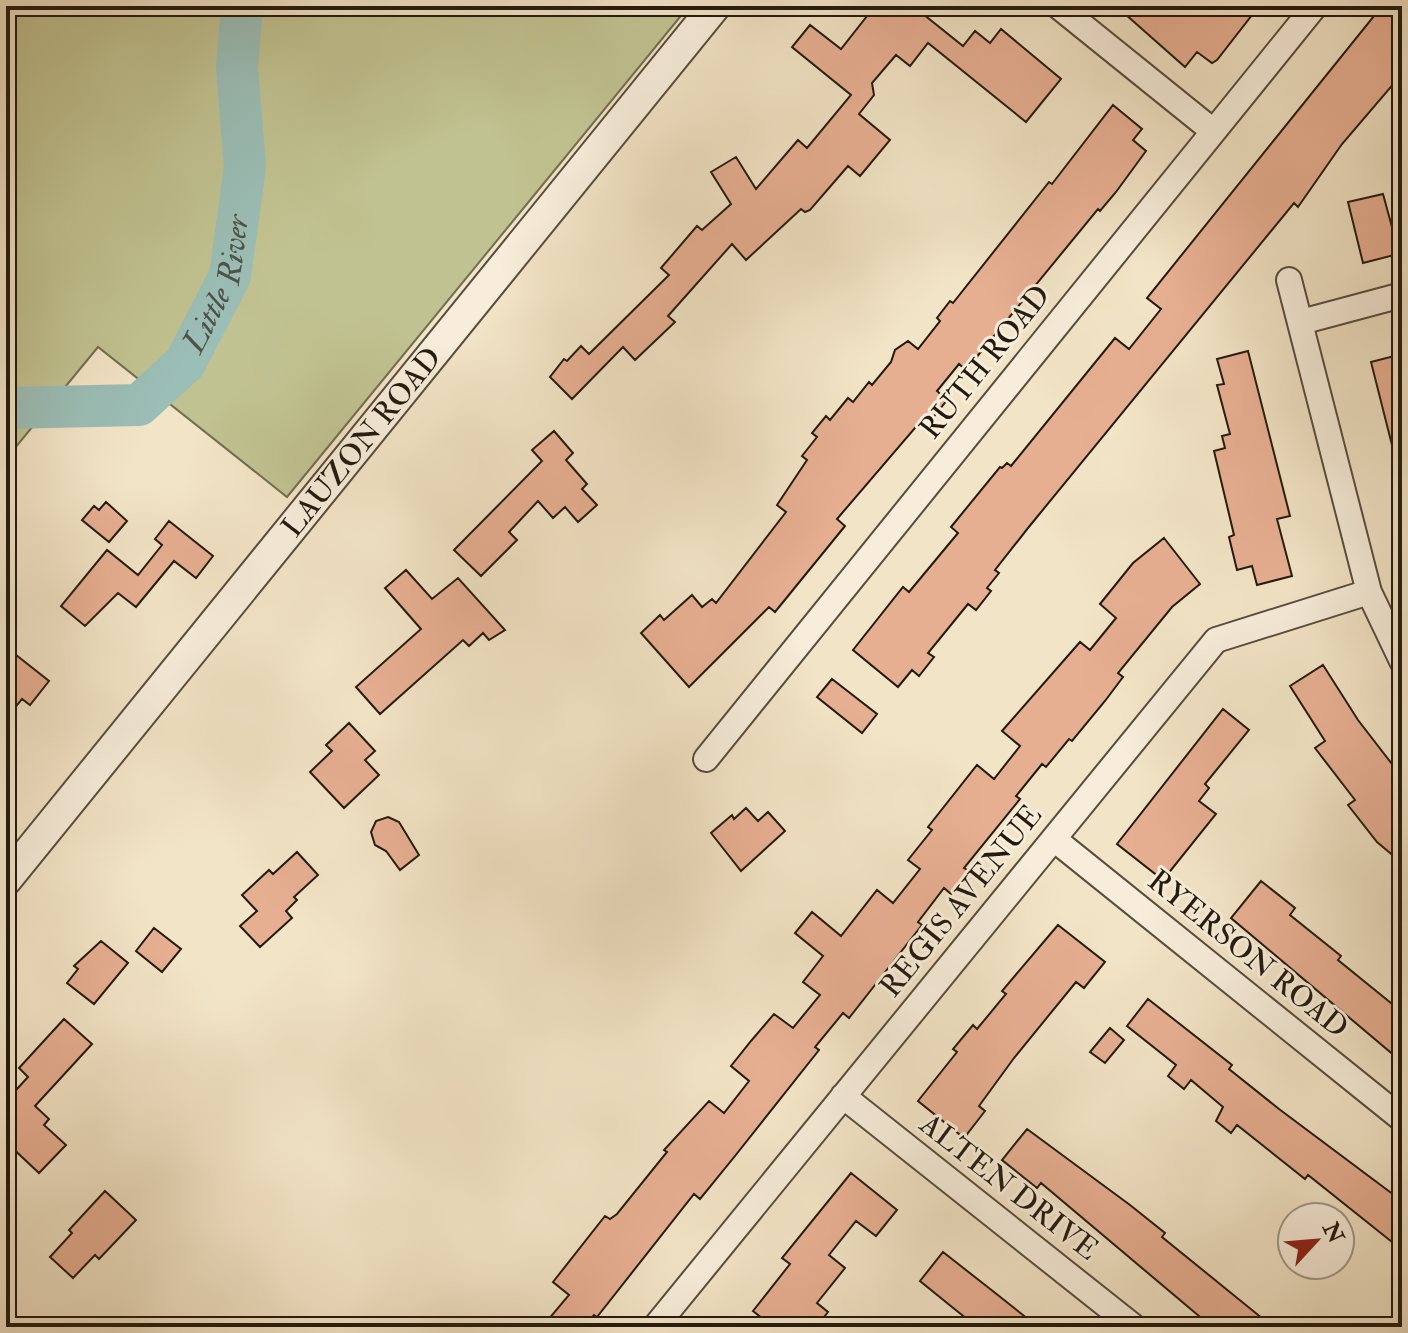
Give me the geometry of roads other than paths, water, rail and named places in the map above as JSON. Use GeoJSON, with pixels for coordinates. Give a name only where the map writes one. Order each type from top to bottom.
{"type":"FeatureCollection","features":[{"type":"Feature","properties":{"kind":"street","name":"LAUZON ROAD"},"geometry":{"type":"LineString","coordinates":[[6,880],[715,6]]}},
{"type":"Feature","properties":{"kind":"street"},"geometry":{"type":"LineString","coordinates":[[1058,6],[1213,131]]}},
{"type":"Feature","properties":{"kind":"street","name":"RUTH ROAD"},"geometry":{"type":"LineString","coordinates":[[706,759],[1315,6]]}},
{"type":"Feature","properties":{"kind":"street"},"geometry":{"type":"LineString","coordinates":[[1289,280],[1369,592],[1402,661]]}},
{"type":"Feature","properties":{"kind":"street"},"geometry":{"type":"LineString","coordinates":[[1301,322],[1402,295]]}},
{"type":"Feature","properties":{"kind":"street","name":"REGIS AVENUE"},"geometry":{"type":"LineString","coordinates":[[655,1327],[1216,640],[1369,592]]}},
{"type":"Feature","properties":{"kind":"street","name":"RYERSON ROAD"},"geometry":{"type":"LineString","coordinates":[[1054,839],[1402,1119]]}},
{"type":"Feature","properties":{"kind":"street","name":"ALTEN DRIVE"},"geometry":{"type":"LineString","coordinates":[[843,1096],[1134,1327]]}},
{"type":"Feature","properties":{"kind":"waterway","name":"Little River"},"geometry":{"type":"LineString","coordinates":[[6,408],[139,405],[185,363],[230,276],[245,167],[237,67],[242,6]]}}]}
